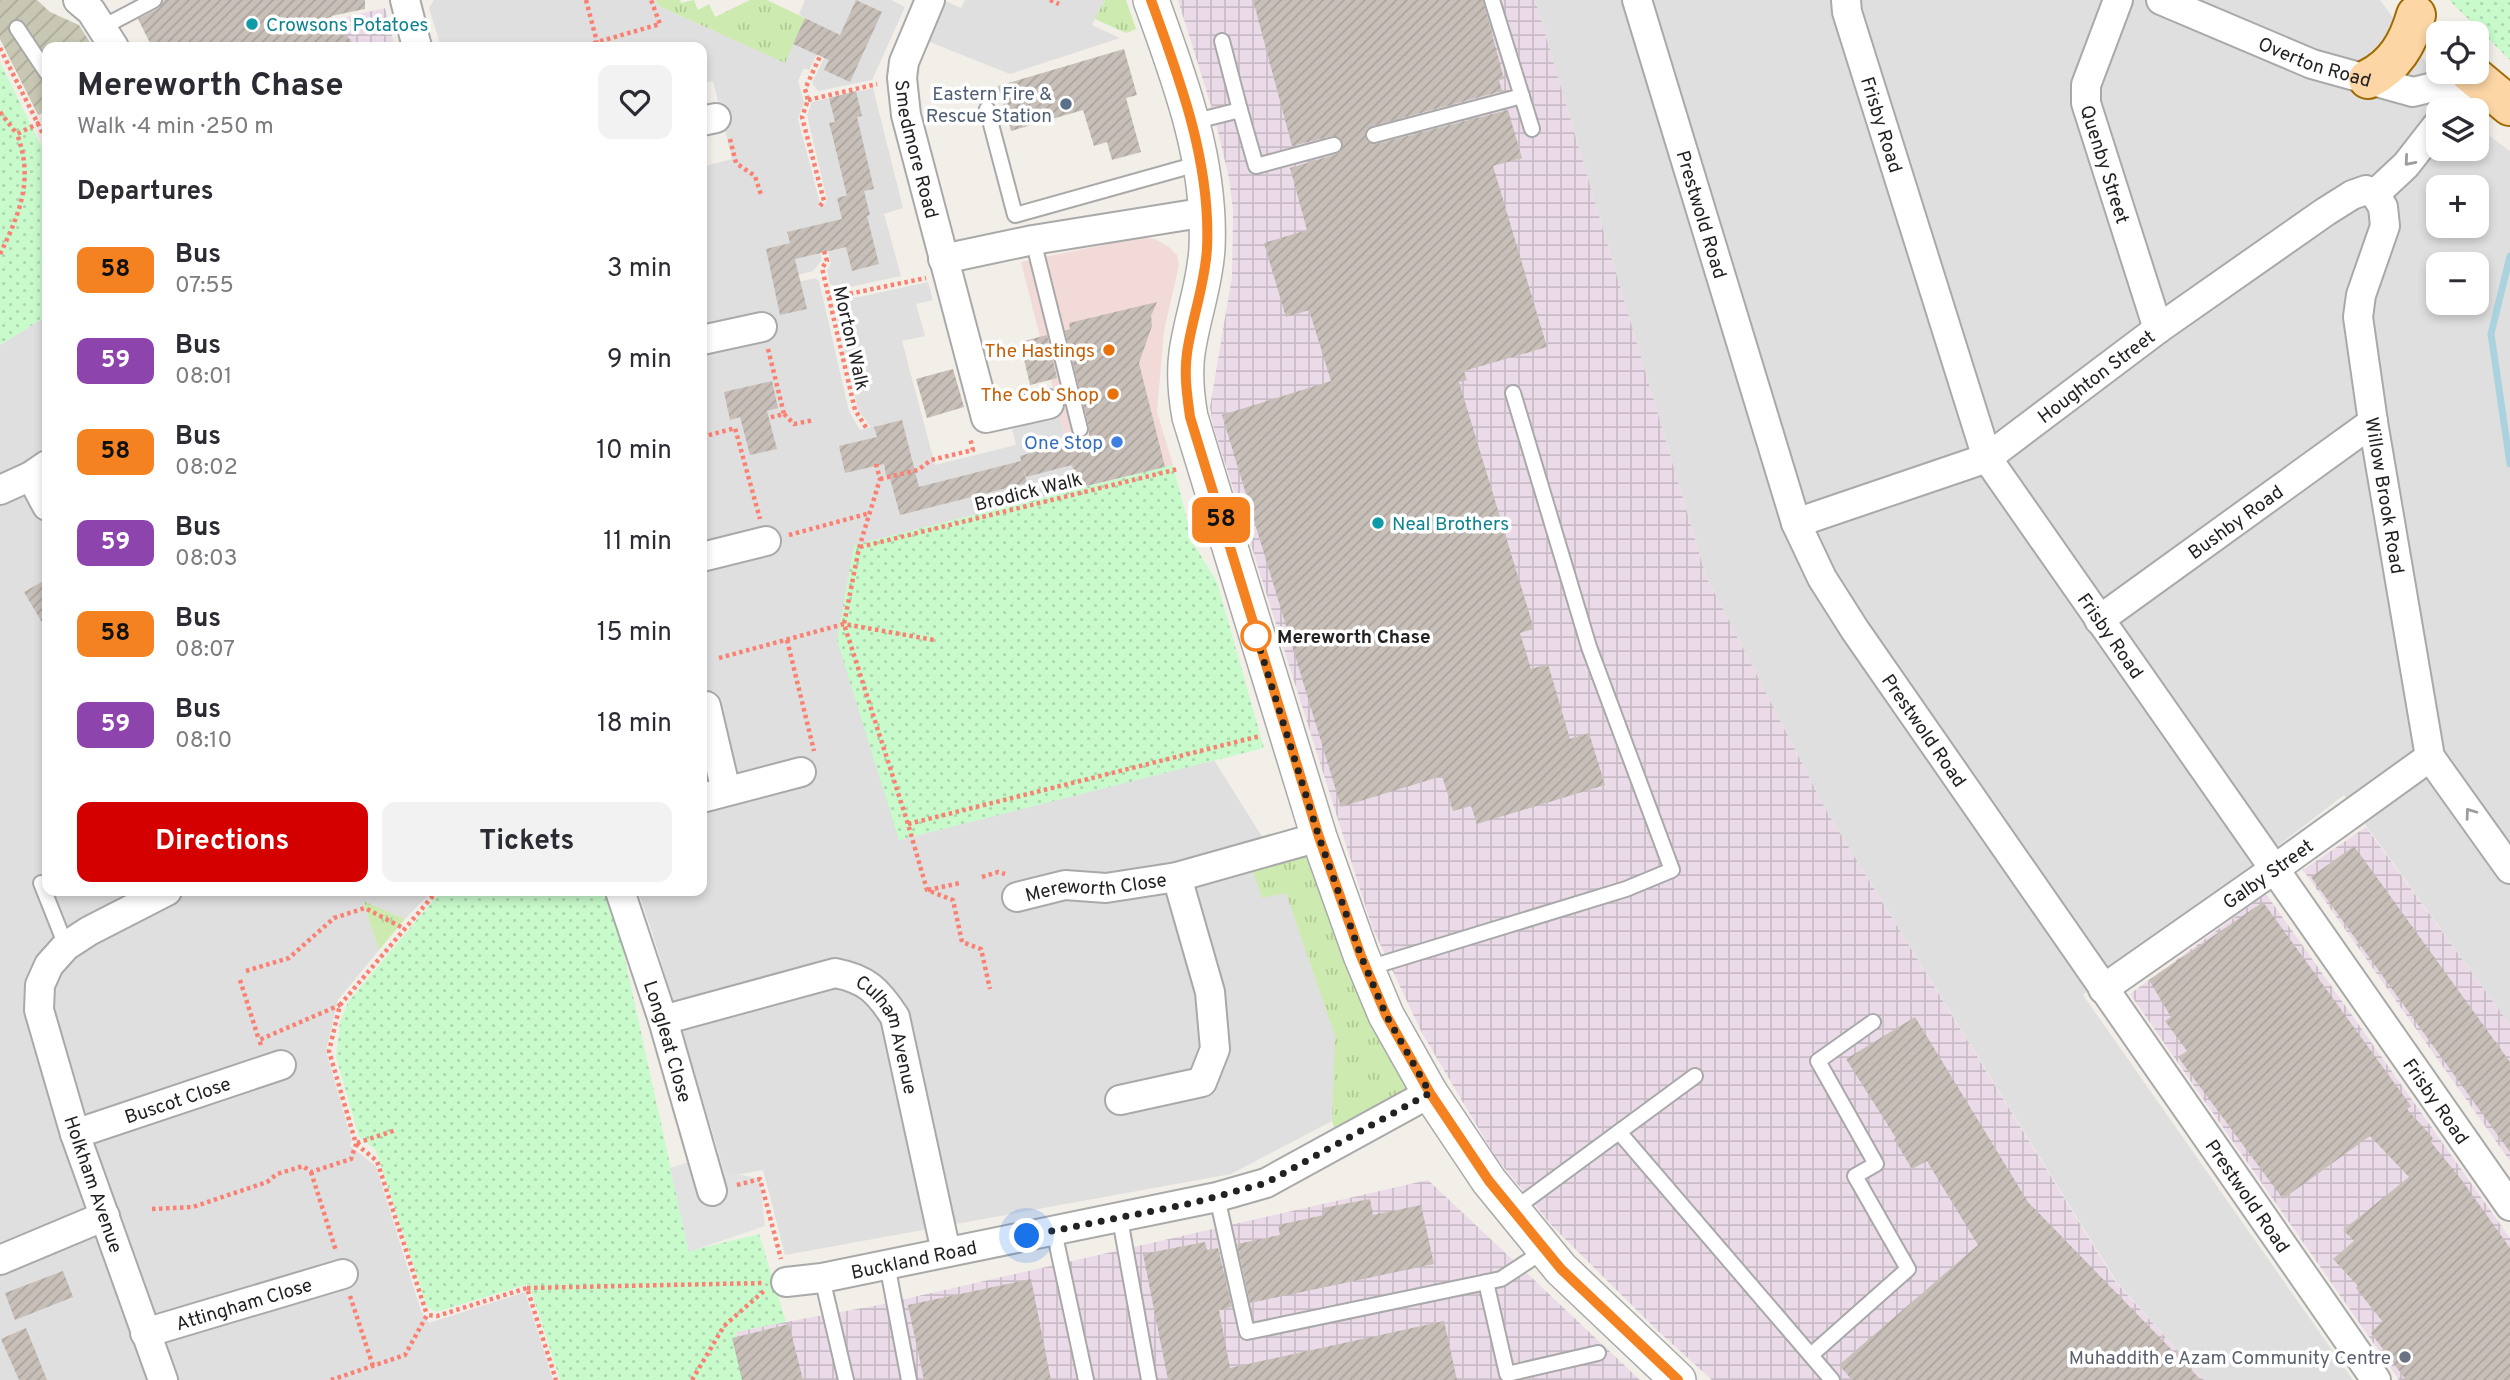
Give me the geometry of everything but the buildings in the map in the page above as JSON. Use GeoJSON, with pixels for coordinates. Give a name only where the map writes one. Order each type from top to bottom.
{"type":"FeatureCollection","features":[{"type":"Feature","properties":{"kind":"main road"},"geometry":{"type":"LineString","coordinates":[[2368,79],[2382,73],[2393,63],[2420,18]]}},
{"type":"Feature","properties":{"kind":"main road"},"geometry":{"type":"LineString","coordinates":[[2483,84],[2510,106]]}},
{"type":"Feature","properties":{"kind":"street"},"geometry":{"type":"LineString","coordinates":[[78,0],[91,11],[108,41]]}},
{"type":"Feature","properties":{"kind":"street"},"geometry":{"type":"LineString","coordinates":[[405,0],[416,42]]}},
{"type":"Feature","properties":{"kind":"street","name":"Smedmore Road"},"geometry":{"type":"LineString","coordinates":[[930,0],[904,61],[902,78],[906,115],[986,418]]}},
{"type":"Feature","properties":{"kind":"street"},"geometry":{"type":"LineString","coordinates":[[1151,0],[1192,122],[1201,163],[1207,212],[1203,286],[1187,353],[1185,389],[1190,417],[1284,730],[1366,968],[1386,1015],[1430,1093],[1489,1181],[1570,1279],[1678,1380]]}},
{"type":"Feature","properties":{"kind":"street","name":"Prestwold Road"},"geometry":{"type":"LineString","coordinates":[[1637,0],[1796,523],[1822,578],[1855,630],[2376,1380]]}},
{"type":"Feature","properties":{"kind":"street","name":"Frisby Road"},"geometry":{"type":"LineString","coordinates":[[1846,0],[1847,12],[1987,458],[2510,1206]]}},
{"type":"Feature","properties":{"kind":"street","name":"Quenby Street"},"geometry":{"type":"LineString","coordinates":[[2118,0],[2086,85],[2086,103],[2158,329]]}},
{"type":"Feature","properties":{"kind":"street","name":"Overton Road"},"geometry":{"type":"LineString","coordinates":[[2161,0],[2312,64],[2413,92],[2441,84]]}},
{"type":"Feature","properties":{"kind":"street"},"geometry":{"type":"LineString","coordinates":[[2375,194],[2406,166],[2426,140]]}},
{"type":"Feature","properties":{"kind":"street","name":"Houghton Street"},"geometry":{"type":"LineString","coordinates":[[1796,523],[1987,458],[2158,329],[2325,212],[2352,195],[2366,190],[2375,194]]}},
{"type":"Feature","properties":{"kind":"street","name":"Willow Brook Road"},"geometry":{"type":"LineString","coordinates":[[2375,194],[2384,207],[2385,226],[2361,295],[2358,317],[2373,422],[2430,757],[2510,869]]}},
{"type":"Feature","properties":{"kind":"street"},"geometry":{"type":"LineString","coordinates":[[945,266],[1033,240],[1207,212]]}},
{"type":"Feature","properties":{"kind":"street"},"geometry":{"type":"LineString","coordinates":[[707,339],[762,327]]}},
{"type":"Feature","properties":{"kind":"street"},"geometry":{"type":"LineString","coordinates":[[986,418],[1049,404]]}},
{"type":"Feature","properties":{"kind":"street","name":"Bushby Road"},"geometry":{"type":"LineString","coordinates":[[2099,620],[2373,422]]}},
{"type":"Feature","properties":{"kind":"street"},"geometry":{"type":"LineString","coordinates":[[0,490],[39,470]]}},
{"type":"Feature","properties":{"kind":"street"},"geometry":{"type":"LineString","coordinates":[[707,556],[766,541]]}},
{"type":"Feature","properties":{"kind":"street"},"geometry":{"type":"LineString","coordinates":[[707,717],[714,795],[801,772]]}},
{"type":"Feature","properties":{"kind":"street","name":"Galby Street"},"geometry":{"type":"LineString","coordinates":[[2103,989],[2430,757]]}},
{"type":"Feature","properties":{"kind":"street","name":"Mereworth Close"},"geometry":{"type":"LineString","coordinates":[[1017,897],[1065,885],[1106,888],[1177,877],[1319,837]]}},
{"type":"Feature","properties":{"kind":"street","name":"Mereworth Close"},"geometry":{"type":"LineString","coordinates":[[1120,1100],[1202,1082],[1215,1049],[1210,992],[1177,877]]}},
{"type":"Feature","properties":{"kind":"street"},"geometry":{"type":"LineString","coordinates":[[66,946],[89,931],[157,896]]}},
{"type":"Feature","properties":{"kind":"street","name":"Longleat Close"},"geometry":{"type":"LineString","coordinates":[[622,896],[663,1020],[712,1191]]}},
{"type":"Feature","properties":{"kind":"street","name":"Holkham Avenue"},"geometry":{"type":"LineString","coordinates":[[66,946],[49,965],[40,985],[39,1010],[75,1135],[163,1380]]}},
{"type":"Feature","properties":{"kind":"street","name":"Culham Avenue"},"geometry":{"type":"LineString","coordinates":[[663,1020],[835,973],[855,976],[879,993],[895,1017],[946,1252]]}},
{"type":"Feature","properties":{"kind":"street","name":"Buscot Close"},"geometry":{"type":"LineString","coordinates":[[75,1135],[275,1067]]}},
{"type":"Feature","properties":{"kind":"street","name":"Buckland Road"},"geometry":{"type":"LineString","coordinates":[[786,1282],[822,1278],[1120,1219],[1266,1183],[1430,1093]]}},
{"type":"Feature","properties":{"kind":"street"},"geometry":{"type":"LineString","coordinates":[[0,1261],[105,1216]]}},
{"type":"Feature","properties":{"kind":"street","name":"Attingham Close"},"geometry":{"type":"LineString","coordinates":[[145,1333],[343,1274]]}},
{"type":"Feature","properties":{"kind":"lane"},"geometry":{"type":"LineString","coordinates":[[108,41],[154,0]]}},
{"type":"Feature","properties":{"kind":"lane"},"geometry":{"type":"LineString","coordinates":[[1492,0],[1532,129]]}},
{"type":"Feature","properties":{"kind":"lane"},"geometry":{"type":"LineString","coordinates":[[17,28],[42,66]]}},
{"type":"Feature","properties":{"kind":"lane"},"geometry":{"type":"LineString","coordinates":[[1222,41],[1256,166],[1334,145]]}},
{"type":"Feature","properties":{"kind":"lane"},"geometry":{"type":"LineString","coordinates":[[1374,135],[1522,96]]}},
{"type":"Feature","properties":{"kind":"lane"},"geometry":{"type":"LineString","coordinates":[[987,109],[1015,215],[1201,163]]}},
{"type":"Feature","properties":{"kind":"lane"},"geometry":{"type":"LineString","coordinates":[[1192,122],[1240,110]]}},
{"type":"Feature","properties":{"kind":"lane"},"geometry":{"type":"LineString","coordinates":[[1033,240],[1080,429]]}},
{"type":"Feature","properties":{"kind":"lane"},"geometry":{"type":"LineString","coordinates":[[1366,968],[1626,889],[1672,870],[1589,648],[1513,393]]}},
{"type":"Feature","properties":{"kind":"lane"},"geometry":{"type":"LineString","coordinates":[[46,896],[66,946]]}},
{"type":"Feature","properties":{"kind":"lane"},"geometry":{"type":"LineString","coordinates":[[1811,1355],[1908,1269],[1855,1176],[1877,1164],[1818,1060],[1873,1023]]}},
{"type":"Feature","properties":{"kind":"lane"},"geometry":{"type":"LineString","coordinates":[[1513,1210],[1695,1076]]}},
{"type":"Feature","properties":{"kind":"lane"},"geometry":{"type":"LineString","coordinates":[[1619,1132],[1832,1380]]}},
{"type":"Feature","properties":{"kind":"lane"},"geometry":{"type":"LineString","coordinates":[[1217,1197],[1247,1332],[1501,1279],[1545,1250]]}},
{"type":"Feature","properties":{"kind":"lane"},"geometry":{"type":"LineString","coordinates":[[1120,1219],[1149,1380]]}},
{"type":"Feature","properties":{"kind":"lane"},"geometry":{"type":"LineString","coordinates":[[1054,1231],[1086,1380]]}},
{"type":"Feature","properties":{"kind":"lane"},"geometry":{"type":"LineString","coordinates":[[887,1264],[909,1380]]}},
{"type":"Feature","properties":{"kind":"lane"},"geometry":{"type":"LineString","coordinates":[[822,1278],[846,1380]]}},
{"type":"Feature","properties":{"kind":"lane"},"geometry":{"type":"LineString","coordinates":[[1486,1282],[1507,1374],[1598,1353]]}},
{"type":"Feature","properties":{"kind":"path"},"geometry":{"type":"LineString","coordinates":[[586,0],[597,41]]}},
{"type":"Feature","properties":{"kind":"path"},"geometry":{"type":"LineString","coordinates":[[594,42],[660,24],[651,0]]}},
{"type":"Feature","properties":{"kind":"path"},"geometry":{"type":"LineString","coordinates":[[1050,0],[1059,4]]}},
{"type":"Feature","properties":{"kind":"path"},"geometry":{"type":"LineString","coordinates":[[0,48],[42,133]]}},
{"type":"Feature","properties":{"kind":"path"},"geometry":{"type":"LineString","coordinates":[[820,206],[824,201],[802,117],[808,100],[805,89],[821,54]]}},
{"type":"Feature","properties":{"kind":"path"},"geometry":{"type":"LineString","coordinates":[[808,100],[902,78]]}},
{"type":"Feature","properties":{"kind":"path"},"geometry":{"type":"LineString","coordinates":[[0,112],[17,134],[24,153],[25,184],[17,218],[0,254]]}},
{"type":"Feature","properties":{"kind":"path"},"geometry":{"type":"LineString","coordinates":[[709,120],[724,116],[736,163],[755,176],[761,195]]}},
{"type":"Feature","properties":{"kind":"path"},"geometry":{"type":"LineString","coordinates":[[17,134],[42,122]]}},
{"type":"Feature","properties":{"kind":"path","name":"Morton Walk"},"geometry":{"type":"LineString","coordinates":[[824,251],[827,261],[822,268],[855,410],[867,429]]}},
{"type":"Feature","properties":{"kind":"path"},"geometry":{"type":"LineString","coordinates":[[829,298],[945,266]]}},
{"type":"Feature","properties":{"kind":"path"},"geometry":{"type":"LineString","coordinates":[[762,327],[784,414],[794,424],[814,420]]}},
{"type":"Feature","properties":{"kind":"path"},"geometry":{"type":"LineString","coordinates":[[768,418],[784,414]]}},
{"type":"Feature","properties":{"kind":"path"},"geometry":{"type":"LineString","coordinates":[[880,479],[918,470],[931,460],[973,450],[967,428],[986,418]]}},
{"type":"Feature","properties":{"kind":"path"},"geometry":{"type":"LineString","coordinates":[[707,436],[735,428],[766,541],[870,513]]}},
{"type":"Feature","properties":{"kind":"path","name":"Brodick Walk"},"geometry":{"type":"LineString","coordinates":[[859,548],[1204,462]]}},
{"type":"Feature","properties":{"kind":"path"},"geometry":{"type":"LineString","coordinates":[[876,464],[880,479],[859,548],[844,624],[927,890]]}},
{"type":"Feature","properties":{"kind":"path"},"geometry":{"type":"LineString","coordinates":[[719,658],[844,624],[934,640]]}},
{"type":"Feature","properties":{"kind":"path"},"geometry":{"type":"LineString","coordinates":[[787,640],[817,766],[801,772]]}},
{"type":"Feature","properties":{"kind":"path"},"geometry":{"type":"LineString","coordinates":[[908,824],[1284,730]]}},
{"type":"Feature","properties":{"kind":"path"},"geometry":{"type":"LineString","coordinates":[[927,890],[960,883]]}},
{"type":"Feature","properties":{"kind":"path"},"geometry":{"type":"LineString","coordinates":[[927,890],[953,900],[962,943],[981,949],[990,989]]}},
{"type":"Feature","properties":{"kind":"path"},"geometry":{"type":"LineString","coordinates":[[259,1040],[340,1005],[433,896]]}},
{"type":"Feature","properties":{"kind":"path"},"geometry":{"type":"LineString","coordinates":[[246,971],[289,958],[334,918],[365,908],[404,928]]}},
{"type":"Feature","properties":{"kind":"path"},"geometry":{"type":"LineString","coordinates":[[240,980],[259,1040],[275,1067]]}},
{"type":"Feature","properties":{"kind":"path"},"geometry":{"type":"LineString","coordinates":[[311,1172],[351,1159],[356,1143],[330,1051],[340,1005]]}},
{"type":"Feature","properties":{"kind":"path"},"geometry":{"type":"LineString","coordinates":[[356,1143],[396,1130]]}},
{"type":"Feature","properties":{"kind":"path"},"geometry":{"type":"LineString","coordinates":[[356,1143],[377,1161],[427,1315]]}},
{"type":"Feature","properties":{"kind":"path"},"geometry":{"type":"LineString","coordinates":[[152,1209],[193,1207],[267,1182],[277,1174],[303,1166],[311,1172],[373,1366]]}},
{"type":"Feature","properties":{"kind":"path"},"geometry":{"type":"LineString","coordinates":[[712,1191],[760,1179],[786,1282]]}},
{"type":"Feature","properties":{"kind":"path"},"geometry":{"type":"LineString","coordinates":[[427,1315],[437,1316],[527,1288],[773,1283],[724,1326],[692,1380]]}},
{"type":"Feature","properties":{"kind":"path"},"geometry":{"type":"LineString","coordinates":[[527,1288],[556,1380]]}},
{"type":"Feature","properties":{"kind":"path"},"geometry":{"type":"LineString","coordinates":[[331,1380],[349,1377],[405,1355],[427,1315]]}},
{"type":"Feature","properties":{"kind":"shaded area"},"geometry":{"type":"Polygon","coordinates":[[[0,0],[37,0],[50,12],[79,25],[90,42],[42,42],[42,113],[38,115],[0,39],[0,0]]]}},
{"type":"Feature","properties":{"kind":"shaded area"},"geometry":{"type":"Polygon","coordinates":[[[434,0],[656,0],[659,6],[784,62],[805,18],[799,14],[805,0],[891,0],[905,7],[872,80],[818,91],[812,83],[825,56],[818,53],[809,70],[804,68],[798,81],[804,102],[798,119],[820,203],[818,207],[823,206],[827,200],[807,115],[812,102],[873,88],[903,208],[884,214],[901,276],[840,289],[830,284],[827,270],[831,263],[828,251],[820,252],[822,260],[813,271],[798,275],[799,282],[815,278],[819,281],[849,411],[860,430],[871,427],[858,410],[836,314],[837,308],[845,300],[928,282],[933,300],[916,304],[925,336],[902,341],[935,465],[1016,445],[1012,429],[1060,416],[1078,488],[854,546],[899,840],[1214,760],[1305,905],[1342,1035],[1332,1121],[1231,1174],[785,1255],[763,1170],[735,1175],[724,1171],[640,896],[707,896],[707,166],[732,159],[713,81],[707,82],[707,42],[439,42],[429,8],[434,0]]]}},
{"type":"Feature","properties":{"kind":"shaded area"},"geometry":{"type":"Polygon","coordinates":[[[965,0],[1105,0],[1092,25],[1120,38],[1010,74],[927,41],[945,1],[961,8],[965,0]]]}},
{"type":"Feature","properties":{"kind":"shaded area"},"geometry":{"type":"Polygon","coordinates":[[[1178,0],[1535,0],[1706,576],[1827,812],[2115,1281],[2204,1380],[1712,1380],[1659,1332],[1553,1227],[1496,1158],[1422,1033],[1372,927],[1213,425],[1210,407],[1232,276],[1233,210],[1229,178],[1214,115],[1178,0]]]}},
{"type":"Feature","properties":{"kind":"shaded area"},"geometry":{"type":"Polygon","coordinates":[[[1535,0],[2380,0],[2426,62],[2426,84],[2442,84],[2452,98],[2426,98],[2426,161],[2489,161],[2489,136],[2510,151],[2510,1025],[2344,795],[2083,995],[2353,1380],[2204,1380],[2116,1281],[1827,812],[1706,576],[1535,0]]]}},
{"type":"Feature","properties":{"kind":"shaded area"},"geometry":{"type":"Polygon","coordinates":[[[385,8],[394,42],[322,42],[312,25],[385,8]]]}},
{"type":"Feature","properties":{"kind":"shaded area"},"geometry":{"type":"Polygon","coordinates":[[[1141,237],[1155,239],[1169,247],[1177,255],[1179,265],[1164,331],[1157,412],[1173,465],[1078,488],[1021,262],[1141,237]]]}},
{"type":"Feature","properties":{"kind":"shaded area"},"geometry":{"type":"Polygon","coordinates":[[[42,319],[42,896],[427,896],[405,919],[363,902],[379,950],[338,1000],[326,1051],[352,1141],[350,1146],[376,1166],[421,1311],[429,1323],[525,1292],[553,1380],[0,1380],[0,345],[42,319]]]}},
{"type":"Feature","properties":{"kind":"shaded area"},"geometry":{"type":"Polygon","coordinates":[[[2366,827],[2510,1025],[2510,1161],[2303,870],[2366,827]]]}},
{"type":"Feature","properties":{"kind":"shaded area"},"geometry":{"type":"Polygon","coordinates":[[[2266,894],[2510,1238],[2510,1380],[2399,1380],[2130,994],[2266,894]]]}},
{"type":"Feature","properties":{"kind":"shaded area"},"geometry":{"type":"Polygon","coordinates":[[[718,1153],[724,1171],[760,1179],[765,1226],[689,1252],[670,1168],[718,1153]]]}},
{"type":"Feature","properties":{"kind":"shaded area"},"geometry":{"type":"Polygon","coordinates":[[[1428,1180],[1640,1380],[744,1380],[736,1331],[879,1305],[1428,1180]]]}},
{"type":"Feature","properties":{"kind":"green space"},"geometry":{"type":"Polygon","coordinates":[[[656,0],[680,0],[681,3],[694,0],[698,10],[709,4],[715,17],[750,0],[767,0],[805,18],[785,63],[659,6],[656,0]]]}},
{"type":"Feature","properties":{"kind":"green space"},"geometry":{"type":"Polygon","coordinates":[[[1105,0],[1126,0],[1136,29],[1126,33],[1095,19],[1105,0]]]}},
{"type":"Feature","properties":{"kind":"green space"},"geometry":{"type":"Polygon","coordinates":[[[2449,0],[2510,0],[2510,60],[2489,39],[2489,21],[2470,21],[2449,0]]]}},
{"type":"Feature","properties":{"kind":"green space"},"geometry":{"type":"Polygon","coordinates":[[[0,62],[42,148],[42,319],[0,345],[0,62]]]}},
{"type":"Feature","properties":{"kind":"green space"},"geometry":{"type":"Polygon","coordinates":[[[1173,465],[1193,543],[1217,582],[1264,748],[899,840],[837,640],[854,545],[1173,465]]]}},
{"type":"Feature","properties":{"kind":"green space"},"geometry":{"type":"Polygon","coordinates":[[[1319,837],[1430,1093],[1339,1143],[1332,1121],[1335,1036],[1286,893],[1262,898],[1250,863],[1319,837]]]}},
{"type":"Feature","properties":{"kind":"green space"},"geometry":{"type":"Polygon","coordinates":[[[437,896],[611,896],[689,1251],[759,1234],[786,1322],[736,1332],[744,1380],[560,1380],[529,1284],[436,1312],[427,1307],[376,1150],[359,1137],[336,1057],[340,1022],[348,1002],[437,896]]]}},
{"type":"Feature","properties":{"kind":"green space"},"geometry":{"type":"Polygon","coordinates":[[[363,901],[405,919],[379,950],[365,908],[363,901]]]}},
{"type":"Feature","properties":{"kind":"waterway"},"geometry":{"type":"LineString","coordinates":[[2510,256],[2491,334],[2510,464]]}},
{"type":"Feature","properties":{"kind":"bus line","name":"58"},"geometry":{"type":"LineString","coordinates":[[1151,0],[1196,136],[1207,212],[1203,286],[1187,353],[1185,389],[1190,417],[1284,730],[1361,956],[1386,1015],[1430,1093],[1489,1181],[1561,1269],[1678,1380]]}},
{"type":"Feature","properties":{"kind":"place","name":"Crowsons Potatoes"},"geometry":{"type":"Point","coordinates":[252,24]}},
{"type":"Feature","properties":{"kind":"place","name":"Eastern Fire & Rescue Station"},"geometry":{"type":"Point","coordinates":[1066,104]}},
{"type":"Feature","properties":{"kind":"place","name":"The Hastings"},"geometry":{"type":"Point","coordinates":[1109,350]}},
{"type":"Feature","properties":{"kind":"place","name":"The Cob Shop"},"geometry":{"type":"Point","coordinates":[1113,394]}},
{"type":"Feature","properties":{"kind":"place","name":"One Stop"},"geometry":{"type":"Point","coordinates":[1117,442]}},
{"type":"Feature","properties":{"kind":"place","name":"Neal Brothers"},"geometry":{"type":"Point","coordinates":[1378,523]}},
{"type":"Feature","properties":{"kind":"place","name":"Mereworth Chase"},"geometry":{"type":"Point","coordinates":[1256,636]}},
{"type":"Feature","properties":{"kind":"place","name":"Muhaddith e Azam Community Centre"},"geometry":{"type":"Point","coordinates":[2405,1357]}},
{"type":"Feature","properties":{"kind":"route"},"geometry":{"type":"LineString","coordinates":[[1027,1236],[1193,1203],[1266,1183],[1430,1093],[1386,1015],[1361,956],[1319,837],[1256,636]]}}]}
